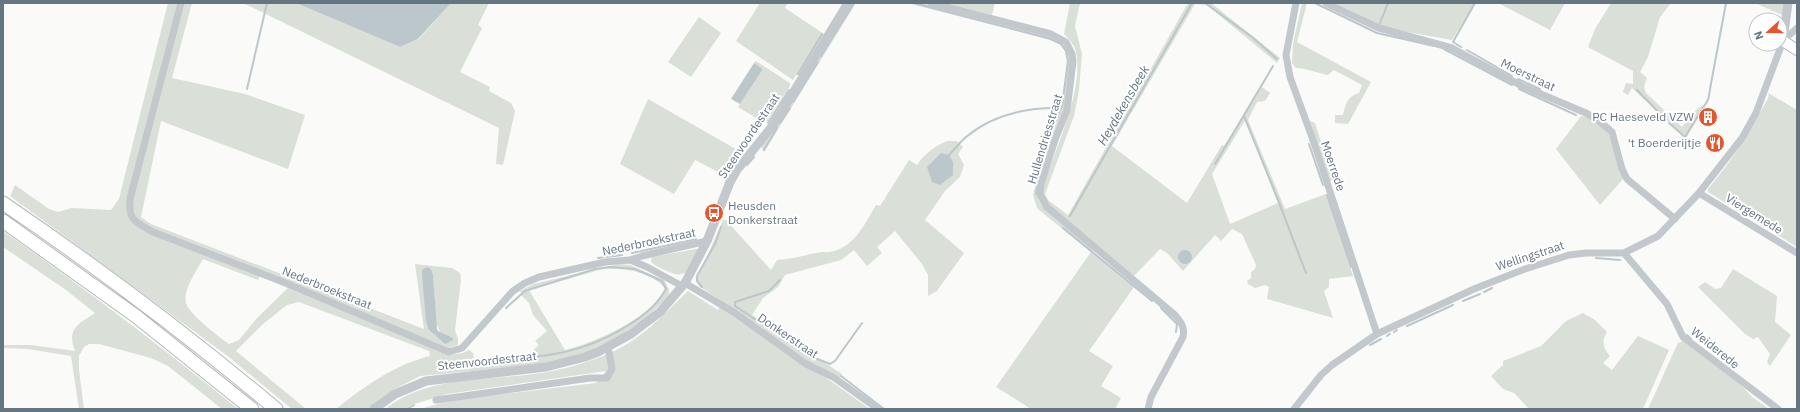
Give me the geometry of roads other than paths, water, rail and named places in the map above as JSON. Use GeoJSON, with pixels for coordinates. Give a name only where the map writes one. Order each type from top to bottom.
{"type":"FeatureCollection","features":[{"type":"Feature","properties":{"kind":"highway"},"geometry":{"type":"LineString","coordinates":[[3,203],[60,242],[140,301],[276,409]]}},
{"type":"Feature","properties":{"kind":"highway"},"geometry":{"type":"LineString","coordinates":[[3,221],[137,317],[252,409]]}},
{"type":"Feature","properties":{"kind":"main road"},"geometry":{"type":"LineString","coordinates":[[1788,44],[1797,50]]}},
{"type":"Feature","properties":{"kind":"street","name":"Nederbroekstraat"},"geometry":{"type":"LineString","coordinates":[[181,3],[130,199],[129,210],[133,220],[153,232],[290,285],[449,352],[458,350],[464,346],[513,291],[524,283],[598,264],[630,260],[707,241]]}},
{"type":"Feature","properties":{"kind":"street","name":"Steenvoordestraat"},"geometry":{"type":"LineString","coordinates":[[374,409],[395,394],[419,382],[546,367],[585,357],[608,347],[660,312],[684,284],[707,241],[730,182],[737,170],[774,124],[848,3]]}},
{"type":"Feature","properties":{"kind":"street","name":"Hullendriesstraat"},"geometry":{"type":"LineString","coordinates":[[931,3],[1051,34],[1066,42],[1070,47],[1073,61],[1067,110],[1048,163],[1040,194],[1046,207],[1175,315],[1182,323],[1184,331],[1183,337],[1151,397],[1148,409]]}},
{"type":"Feature","properties":{"kind":"street","name":"Moerrede"},"geometry":{"type":"LineString","coordinates":[[1296,3],[1286,55],[1290,77],[1315,146],[1377,334]]}},
{"type":"Feature","properties":{"kind":"street","name":"Moerstraat"},"geometry":{"type":"LineString","coordinates":[[1326,3],[1379,28],[1452,48],[1522,86],[1586,113],[1599,121],[1612,132],[1622,169],[1627,179],[1675,219]]}},
{"type":"Feature","properties":{"kind":"street"},"geometry":{"type":"LineString","coordinates":[[1788,36],[1797,28]]}},
{"type":"Feature","properties":{"kind":"street","name":"Wellingstraat"},"geometry":{"type":"LineString","coordinates":[[1294,409],[1321,375],[1332,365],[1377,334],[1474,289],[1554,259],[1586,253],[1624,253],[1658,236],[1699,193],[1732,152],[1756,114],[1779,52]]}},
{"type":"Feature","properties":{"kind":"street","name":"Viergemede"},"geometry":{"type":"LineString","coordinates":[[1699,193],[1797,253]]}},
{"type":"Feature","properties":{"kind":"street","name":"Weiderede"},"geometry":{"type":"LineString","coordinates":[[1624,253],[1667,304],[1683,337],[1778,409]]}},
{"type":"Feature","properties":{"kind":"street","name":"Donkerstraat"},"geometry":{"type":"LineString","coordinates":[[630,260],[684,284],[735,313],[806,364],[833,377],[878,409]]}},
{"type":"Feature","properties":{"kind":"street"},"geometry":{"type":"LineString","coordinates":[[436,400],[590,378],[607,378],[612,369],[608,347]]}},
{"type":"Feature","properties":{"kind":"waterway"},"geometry":{"type":"LineString","coordinates":[[247,89],[267,3]]}},
{"type":"Feature","properties":{"kind":"waterway"},"geometry":{"type":"LineString","coordinates":[[821,56],[854,3]]}},
{"type":"Feature","properties":{"kind":"waterway"},"geometry":{"type":"LineString","coordinates":[[914,3],[1051,39],[1061,44],[1066,51],[1068,61],[1062,106],[1047,139],[1036,194]]}},
{"type":"Feature","properties":{"kind":"waterway","name":"Heydekensbeek"},"geometry":{"type":"LineString","coordinates":[[1070,216],[1192,3]]}},
{"type":"Feature","properties":{"kind":"waterway"},"geometry":{"type":"LineString","coordinates":[[1205,3],[1252,37],[1277,59]]}},
{"type":"Feature","properties":{"kind":"waterway"},"geometry":{"type":"LineString","coordinates":[[1315,3],[1377,33],[1434,46]]}},
{"type":"Feature","properties":{"kind":"waterway"},"geometry":{"type":"LineString","coordinates":[[1380,23],[1388,3]]}},
{"type":"Feature","properties":{"kind":"waterway"},"geometry":{"type":"LineString","coordinates":[[1461,47],[1453,42],[1475,3]]}},
{"type":"Feature","properties":{"kind":"waterway"},"geometry":{"type":"LineString","coordinates":[[1710,89],[1726,3]]}},
{"type":"Feature","properties":{"kind":"waterway"},"geometry":{"type":"LineString","coordinates":[[798,74],[822,34]]}},
{"type":"Feature","properties":{"kind":"waterway"},"geometry":{"type":"LineString","coordinates":[[1444,49],[1512,85]]}},
{"type":"Feature","properties":{"kind":"waterway"},"geometry":{"type":"LineString","coordinates":[[1467,50],[1512,76]]}},
{"type":"Feature","properties":{"kind":"waterway"},"geometry":{"type":"LineString","coordinates":[[793,102],[818,62]]}},
{"type":"Feature","properties":{"kind":"waterway"},"geometry":{"type":"LineString","coordinates":[[1215,164],[1273,66]]}},
{"type":"Feature","properties":{"kind":"waterway"},"geometry":{"type":"LineString","coordinates":[[1518,79],[1540,89]]}},
{"type":"Feature","properties":{"kind":"waterway"},"geometry":{"type":"LineString","coordinates":[[1519,89],[1576,115]]}},
{"type":"Feature","properties":{"kind":"waterway"},"geometry":{"type":"LineString","coordinates":[[768,123],[789,90]]}},
{"type":"Feature","properties":{"kind":"waterway"},"geometry":{"type":"LineString","coordinates":[[1637,90],[1666,120]]}},
{"type":"Feature","properties":{"kind":"waterway"},"geometry":{"type":"LineString","coordinates":[[1669,123],[1685,137],[1708,100],[1710,90]]}},
{"type":"Feature","properties":{"kind":"waterway"},"geometry":{"type":"LineString","coordinates":[[780,123],[790,108]]}},
{"type":"Feature","properties":{"kind":"waterway"},"geometry":{"type":"LineString","coordinates":[[949,155],[966,137],[997,119],[1020,112],[1044,108],[1056,108]]}},
{"type":"Feature","properties":{"kind":"waterway"},"geometry":{"type":"LineString","coordinates":[[1244,116],[1306,273]]}},
{"type":"Feature","properties":{"kind":"waterway"},"geometry":{"type":"LineString","coordinates":[[764,150],[777,128]]}},
{"type":"Feature","properties":{"kind":"waterway"},"geometry":{"type":"LineString","coordinates":[[1309,144],[1323,185]]}},
{"type":"Feature","properties":{"kind":"waterway"},"geometry":{"type":"LineString","coordinates":[[747,165],[754,157]]}},
{"type":"Feature","properties":{"kind":"waterway"},"geometry":{"type":"LineString","coordinates":[[1327,195],[1351,267]]}},
{"type":"Feature","properties":{"kind":"waterway"},"geometry":{"type":"LineString","coordinates":[[702,287],[697,281],[697,276],[715,244],[721,227]]}},
{"type":"Feature","properties":{"kind":"waterway","name":"Heydekensbeek"},"geometry":{"type":"LineString","coordinates":[[1063,228],[1152,301]]}},
{"type":"Feature","properties":{"kind":"waterway"},"geometry":{"type":"LineString","coordinates":[[632,253],[696,239]]}},
{"type":"Feature","properties":{"kind":"waterway"},"geometry":{"type":"LineString","coordinates":[[598,258],[622,255]]}},
{"type":"Feature","properties":{"kind":"waterway"},"geometry":{"type":"LineString","coordinates":[[1596,258],[1620,260]]}},
{"type":"Feature","properties":{"kind":"waterway"},"geometry":{"type":"LineString","coordinates":[[465,360],[508,359],[549,355],[587,345],[607,337],[638,319],[654,305],[666,289],[662,281],[635,269],[610,267],[595,269],[525,291],[506,308]]}},
{"type":"Feature","properties":{"kind":"waterway"},"geometry":{"type":"LineString","coordinates":[[780,280],[769,291],[735,302],[735,306],[810,356],[830,364],[835,361],[862,323]]}},
{"type":"Feature","properties":{"kind":"waterway"},"geometry":{"type":"LineString","coordinates":[[1484,292],[1492,288]]}},
{"type":"Feature","properties":{"kind":"waterway"},"geometry":{"type":"LineString","coordinates":[[1463,301],[1480,294]]}},
{"type":"Feature","properties":{"kind":"waterway"},"geometry":{"type":"LineString","coordinates":[[1407,326],[1453,305]]}},
{"type":"Feature","properties":{"kind":"waterway","name":"Heydekensbeek"},"geometry":{"type":"LineString","coordinates":[[1161,308],[1177,324],[1176,332]]}},
{"type":"Feature","properties":{"kind":"waterway"},"geometry":{"type":"LineString","coordinates":[[1687,335],[1691,339]]}},
{"type":"Feature","properties":{"kind":"waterway"},"geometry":{"type":"LineString","coordinates":[[1370,345],[1381,339]]}},
{"type":"Feature","properties":{"kind":"waterway"},"geometry":{"type":"LineString","coordinates":[[841,376],[884,409]]}},
{"type":"Feature","properties":{"kind":"waterway"},"geometry":{"type":"LineString","coordinates":[[407,409],[414,405]]}},
{"type":"Feature","properties":{"kind":"place","name":"PC Haeseveld VZW"},"geometry":{"type":"Point","coordinates":[1708,117]}},
{"type":"Feature","properties":{"kind":"place","name":"'t Boerderijtje"},"geometry":{"type":"Point","coordinates":[1715,143]}},
{"type":"Feature","properties":{"kind":"place","name":"Heusden Donkerstraat"},"geometry":{"type":"Point","coordinates":[714,213]}}]}
